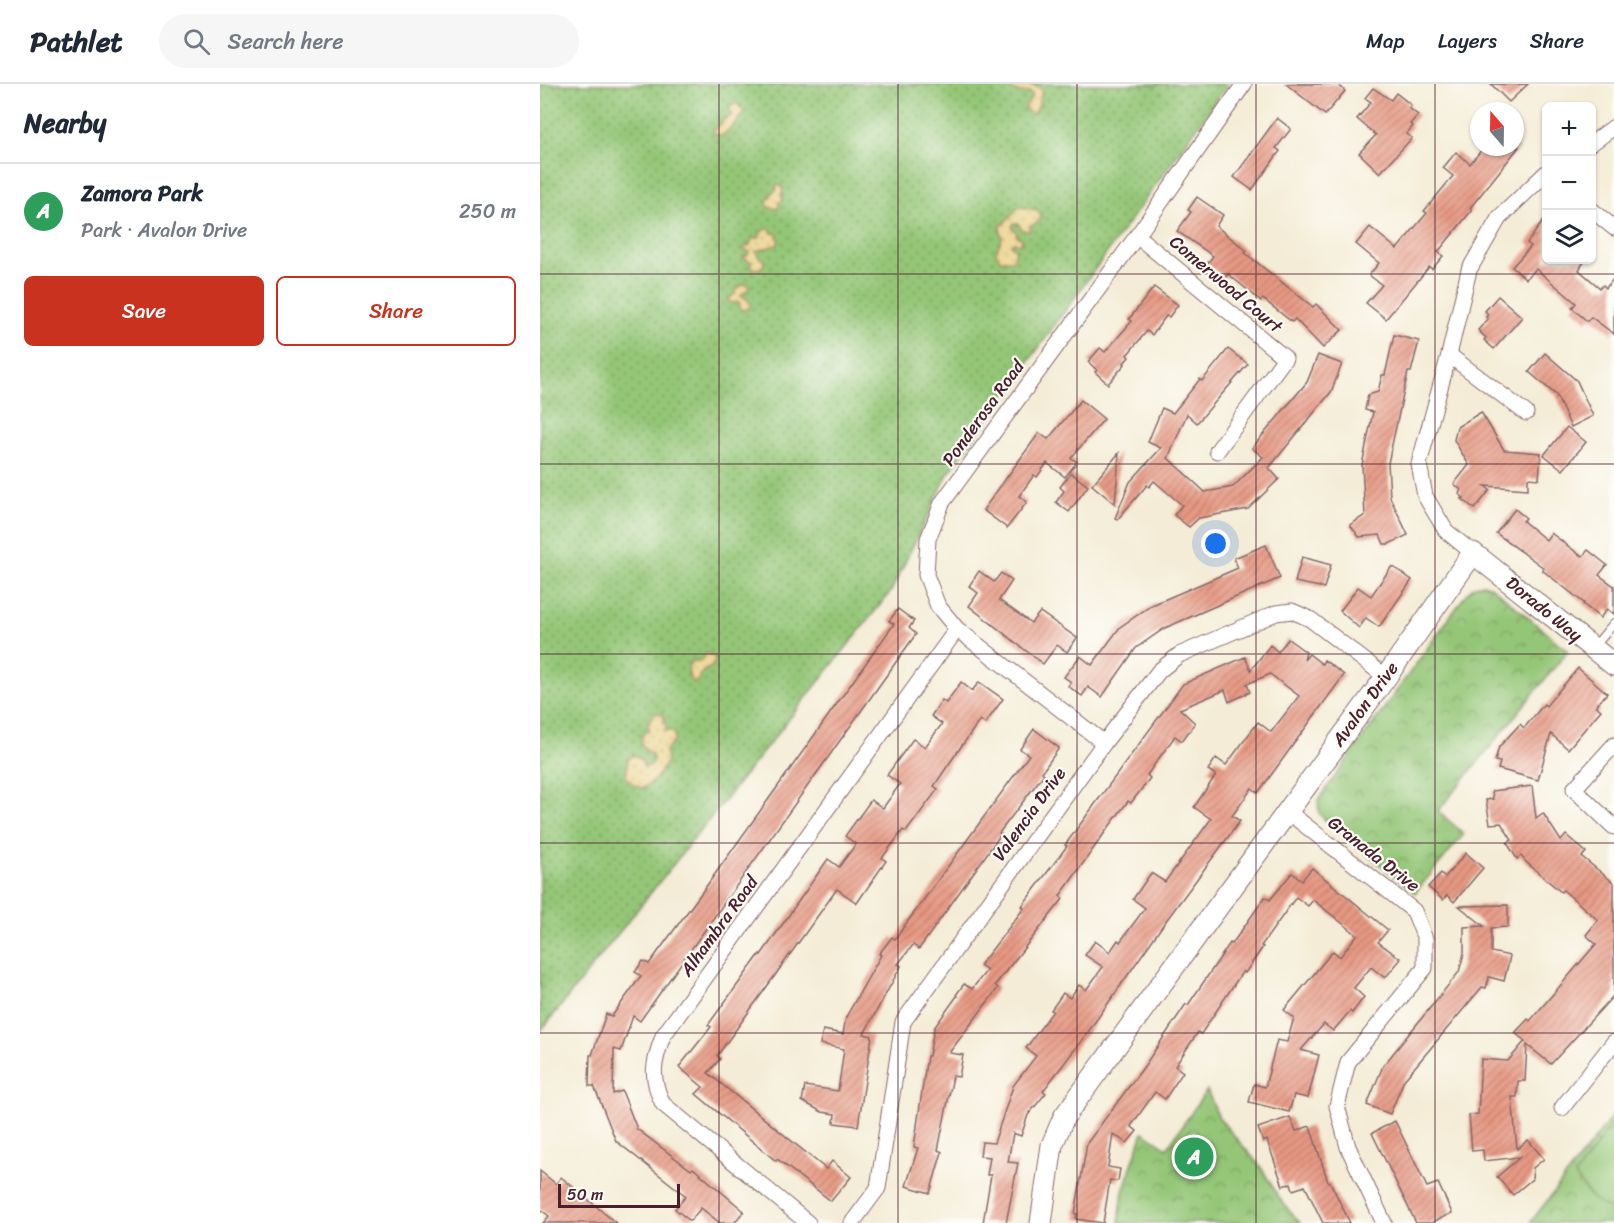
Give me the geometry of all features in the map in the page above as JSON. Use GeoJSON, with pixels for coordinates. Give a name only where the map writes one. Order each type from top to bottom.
{"type":"FeatureCollection","features":[{"type":"Feature","properties":{"kind":"street","name":"Ponderosa Road"},"geometry":{"type":"LineString","coordinates":[[1104,743],[957,629],[938,606],[927,575],[928,539],[942,503],[1137,236],[1244,84]]}},
{"type":"Feature","properties":{"kind":"street"},"geometry":{"type":"LineString","coordinates":[[1596,140],[1614,128]]}},
{"type":"Feature","properties":{"kind":"street"},"geometry":{"type":"LineString","coordinates":[[1473,553],[1446,531],[1425,496],[1419,464],[1449,355],[1469,270],[1499,218],[1542,177]]}},
{"type":"Feature","properties":{"kind":"street"},"geometry":{"type":"LineString","coordinates":[[1596,213],[1614,228]]}},
{"type":"Feature","properties":{"kind":"street","name":"Comerwood Court"},"geometry":{"type":"LineString","coordinates":[[1137,236],[1285,358],[1217,451]]}},
{"type":"Feature","properties":{"kind":"street"},"geometry":{"type":"LineString","coordinates":[[1449,355],[1526,413]]}},
{"type":"Feature","properties":{"kind":"street","name":"Dorado Way"},"geometry":{"type":"LineString","coordinates":[[1473,553],[1614,665]]}},
{"type":"Feature","properties":{"kind":"street","name":"Avalon Drive"},"geometry":{"type":"LineString","coordinates":[[1041,1223],[1052,1145],[1064,1117],[1473,553]]}},
{"type":"Feature","properties":{"kind":"street","name":"Valencia Drive"},"geometry":{"type":"LineString","coordinates":[[852,1223],[878,1188],[903,1022],[1104,743],[1159,671],[1179,655],[1276,613],[1292,611],[1310,619],[1386,676]]}},
{"type":"Feature","properties":{"kind":"street","name":"Alhambra Road"},"geometry":{"type":"LineString","coordinates":[[808,1223],[663,1104],[653,1074],[656,1056],[663,1036],[957,629]]}},
{"type":"Feature","properties":{"kind":"street"},"geometry":{"type":"LineString","coordinates":[[1614,745],[1574,789],[1614,827]]}},
{"type":"Feature","properties":{"kind":"street","name":"Granada Drive"},"geometry":{"type":"LineString","coordinates":[[1287,811],[1414,911],[1425,939],[1425,968],[1348,1062],[1337,1106],[1348,1147],[1384,1223]]}},
{"type":"Feature","properties":{"kind":"street"},"geometry":{"type":"LineString","coordinates":[[1562,1108],[1614,1042]]}},
{"type":"Feature","properties":{"kind":"lane"},"geometry":{"type":"LineString","coordinates":[[1593,648],[1614,623]]}},
{"type":"Feature","properties":{"kind":"green space"},"geometry":{"type":"Polygon","coordinates":[[[540,84],[1228,84],[948,474],[891,591],[540,1032],[540,84]]]}},
{"type":"Feature","properties":{"kind":"green space"},"geometry":{"type":"Polygon","coordinates":[[[1483,584],[1492,587],[1568,651],[1438,811],[1464,834],[1415,893],[1324,819],[1319,813],[1318,800],[1467,593],[1474,586],[1483,584]]]}},
{"type":"Feature","properties":{"kind":"green space"},"geometry":{"type":"Polygon","coordinates":[[[1207,1090],[1219,1118],[1260,1166],[1282,1202],[1300,1223],[1119,1223],[1123,1191],[1143,1132],[1167,1148],[1207,1090]]]}},
{"type":"Feature","properties":{"kind":"green space"},"geometry":{"type":"Polygon","coordinates":[[[1614,1114],[1614,1223],[1530,1223],[1614,1114]]]}},
{"type":"Feature","properties":{"kind":"green space"},"geometry":{"type":"Polygon","coordinates":[[[1614,1121],[1614,1211],[1591,1197],[1575,1175],[1614,1121]]]}},
{"type":"Feature","properties":{"kind":"sand"},"geometry":{"type":"Polygon","coordinates":[[[1011,84],[1029,85],[1041,89],[1039,105],[1033,114],[1025,107],[1033,95],[1030,92],[1015,91],[1010,88],[1011,84]]]}},
{"type":"Feature","properties":{"kind":"sand"},"geometry":{"type":"Polygon","coordinates":[[[736,103],[744,111],[736,123],[722,136],[713,133],[721,121],[732,115],[729,108],[736,103]]]}},
{"type":"Feature","properties":{"kind":"sand"},"geometry":{"type":"Polygon","coordinates":[[[780,185],[783,189],[781,195],[783,200],[779,203],[778,209],[768,207],[767,201],[770,194],[776,190],[776,186],[780,185]]]}},
{"type":"Feature","properties":{"kind":"sand"},"geometry":{"type":"Polygon","coordinates":[[[1022,207],[1037,210],[1041,217],[1037,223],[1030,226],[1030,231],[1022,230],[1018,223],[1014,223],[1012,227],[1016,235],[1023,240],[1019,244],[1014,242],[1011,245],[1016,251],[1013,260],[1000,260],[996,252],[1002,238],[1000,228],[1016,209],[1022,207]]]}},
{"type":"Feature","properties":{"kind":"sand"},"geometry":{"type":"Polygon","coordinates":[[[770,228],[772,233],[777,234],[779,240],[777,245],[756,251],[765,262],[760,270],[751,267],[751,262],[743,257],[748,255],[749,251],[744,250],[745,247],[750,245],[752,239],[759,238],[762,231],[770,228]]]}},
{"type":"Feature","properties":{"kind":"sand"},"geometry":{"type":"Polygon","coordinates":[[[744,284],[748,285],[749,289],[741,295],[751,304],[748,309],[741,310],[739,302],[731,303],[728,299],[744,284]]]}},
{"type":"Feature","properties":{"kind":"sand"},"geometry":{"type":"Polygon","coordinates":[[[706,653],[715,659],[713,666],[702,672],[699,680],[694,683],[690,679],[688,668],[691,662],[702,660],[706,653]]]}},
{"type":"Feature","properties":{"kind":"sand"},"geometry":{"type":"Polygon","coordinates":[[[655,713],[662,714],[666,726],[664,731],[673,731],[675,740],[665,751],[667,760],[660,772],[654,780],[642,788],[632,784],[626,778],[628,759],[634,755],[641,759],[644,768],[651,765],[652,754],[641,743],[643,734],[649,730],[648,722],[655,713]]]}},
{"type":"Feature","properties":{"kind":"building"},"geometry":{"type":"Polygon","coordinates":[[[1286,84],[1337,84],[1345,91],[1325,115],[1286,84]]]}},
{"type":"Feature","properties":{"kind":"building"},"geometry":{"type":"Polygon","coordinates":[[[1491,84],[1528,84],[1509,102],[1491,84]]]}},
{"type":"Feature","properties":{"kind":"building"},"geometry":{"type":"Polygon","coordinates":[[[1373,88],[1391,100],[1396,93],[1411,105],[1409,108],[1418,115],[1410,124],[1413,126],[1406,134],[1412,138],[1380,173],[1359,153],[1376,135],[1357,119],[1371,102],[1365,98],[1373,88]]]}},
{"type":"Feature","properties":{"kind":"building"},"geometry":{"type":"Polygon","coordinates":[[[1277,118],[1291,129],[1276,148],[1280,151],[1252,190],[1234,177],[1277,118]]]}},
{"type":"Feature","properties":{"kind":"building"},"geometry":{"type":"Polygon","coordinates":[[[1456,152],[1470,164],[1477,156],[1512,156],[1438,252],[1443,256],[1432,269],[1429,267],[1386,319],[1366,303],[1382,285],[1369,275],[1379,263],[1356,244],[1370,227],[1397,249],[1427,213],[1424,211],[1453,176],[1443,168],[1456,152]]]}},
{"type":"Feature","properties":{"kind":"building"},"geometry":{"type":"Polygon","coordinates":[[[1197,197],[1223,215],[1216,226],[1247,251],[1245,253],[1313,307],[1316,304],[1342,330],[1323,348],[1295,319],[1292,322],[1228,274],[1225,278],[1207,264],[1213,256],[1177,231],[1191,212],[1188,210],[1197,197]]]}},
{"type":"Feature","properties":{"kind":"building"},"geometry":{"type":"Polygon","coordinates":[[[1542,222],[1542,264],[1583,264],[1579,270],[1600,288],[1603,285],[1606,288],[1614,278],[1614,334],[1591,317],[1587,321],[1572,308],[1576,303],[1536,269],[1526,279],[1512,267],[1531,246],[1527,243],[1542,222]]]}},
{"type":"Feature","properties":{"kind":"building"},"geometry":{"type":"Polygon","coordinates":[[[1154,287],[1178,305],[1169,317],[1166,316],[1152,335],[1147,331],[1127,355],[1129,357],[1125,364],[1108,384],[1088,362],[1100,348],[1105,352],[1132,321],[1129,319],[1154,287]]]}},
{"type":"Feature","properties":{"kind":"building"},"geometry":{"type":"Polygon","coordinates":[[[1498,296],[1522,317],[1494,349],[1484,340],[1486,338],[1478,330],[1488,319],[1485,311],[1498,296]]]}},
{"type":"Feature","properties":{"kind":"building"},"geometry":{"type":"Polygon","coordinates":[[[1394,335],[1419,341],[1411,372],[1408,372],[1388,463],[1390,497],[1408,535],[1384,544],[1380,535],[1359,537],[1350,525],[1365,515],[1362,465],[1373,412],[1365,410],[1368,395],[1378,392],[1382,375],[1385,375],[1394,335]]]}},
{"type":"Feature","properties":{"kind":"building"},"geometry":{"type":"Polygon","coordinates":[[[1228,349],[1248,364],[1197,423],[1187,414],[1168,458],[1205,492],[1233,487],[1263,457],[1252,448],[1307,382],[1318,355],[1342,364],[1331,392],[1269,468],[1279,479],[1248,509],[1199,518],[1189,527],[1174,515],[1182,505],[1154,481],[1149,487],[1147,485],[1118,519],[1115,518],[1130,482],[1161,448],[1148,442],[1162,408],[1173,413],[1228,349]]]}},
{"type":"Feature","properties":{"kind":"building"},"geometry":{"type":"Polygon","coordinates":[[[1545,353],[1577,381],[1593,416],[1571,427],[1556,395],[1529,372],[1545,353]]]}},
{"type":"Feature","properties":{"kind":"building"},"geometry":{"type":"Polygon","coordinates":[[[1081,400],[1104,419],[1071,458],[1077,462],[1065,477],[1047,463],[1037,477],[1034,475],[1019,496],[1027,502],[1007,528],[983,510],[1039,433],[1048,439],[1081,400]]]}},
{"type":"Feature","properties":{"kind":"building"},"geometry":{"type":"Polygon","coordinates":[[[1481,412],[1504,450],[1541,453],[1539,479],[1528,478],[1528,489],[1485,486],[1490,490],[1475,509],[1462,499],[1464,498],[1459,494],[1461,490],[1454,484],[1469,465],[1454,440],[1457,427],[1481,412]]]}},
{"type":"Feature","properties":{"kind":"building"},"geometry":{"type":"Polygon","coordinates":[[[1567,427],[1586,442],[1563,470],[1544,455],[1567,427]]]}},
{"type":"Feature","properties":{"kind":"building"},"geometry":{"type":"Polygon","coordinates":[[[1119,453],[1117,480],[1115,504],[1092,485],[1119,453]]]}},
{"type":"Feature","properties":{"kind":"building"},"geometry":{"type":"Polygon","coordinates":[[[1071,473],[1088,486],[1069,512],[1056,502],[1064,491],[1060,487],[1071,473]]]}},
{"type":"Feature","properties":{"kind":"building"},"geometry":{"type":"Polygon","coordinates":[[[1515,509],[1526,518],[1523,521],[1546,540],[1551,533],[1580,555],[1583,556],[1588,550],[1607,565],[1599,575],[1614,586],[1614,614],[1607,609],[1600,618],[1542,570],[1544,568],[1496,533],[1515,509]]]}},
{"type":"Feature","properties":{"kind":"building"},"geometry":{"type":"Polygon","coordinates":[[[1266,545],[1280,578],[1165,628],[1136,648],[1102,697],[1088,687],[1082,696],[1068,686],[1071,682],[1064,677],[1080,656],[1092,665],[1120,627],[1152,605],[1238,568],[1234,558],[1266,545]]]}},
{"type":"Feature","properties":{"kind":"building"},"geometry":{"type":"Polygon","coordinates":[[[1302,557],[1331,565],[1324,588],[1295,582],[1302,557]]]}},
{"type":"Feature","properties":{"kind":"building"},"geometry":{"type":"Polygon","coordinates":[[[1392,566],[1412,580],[1379,627],[1366,618],[1359,628],[1340,611],[1358,587],[1371,596],[1392,566]]]}},
{"type":"Feature","properties":{"kind":"building"},"geometry":{"type":"Polygon","coordinates":[[[979,571],[994,582],[1001,573],[1012,581],[999,600],[1031,623],[1040,612],[1077,638],[1067,652],[1057,645],[1043,664],[969,606],[978,593],[969,586],[979,571]]]}},
{"type":"Feature","properties":{"kind":"building"},"geometry":{"type":"Polygon","coordinates":[[[898,609],[914,621],[909,628],[916,634],[640,1021],[633,1016],[621,1051],[614,1049],[613,1094],[622,1091],[637,1129],[691,1170],[693,1168],[744,1211],[734,1223],[720,1223],[701,1208],[690,1221],[675,1209],[686,1196],[616,1141],[594,1086],[589,1086],[590,1055],[592,1055],[606,1014],[612,1016],[641,976],[635,972],[643,961],[649,964],[705,888],[894,624],[889,621],[898,609]]]}},
{"type":"Feature","properties":{"kind":"building"},"geometry":{"type":"Polygon","coordinates":[[[1288,639],[1306,652],[1304,660],[1309,654],[1322,664],[1324,660],[1344,675],[1258,793],[1252,788],[1232,816],[1240,821],[1043,1091],[1046,1093],[1028,1115],[1021,1136],[1013,1133],[1008,1162],[1018,1163],[1006,1223],[983,1223],[991,1175],[987,1175],[990,1157],[980,1156],[982,1142],[994,1143],[1013,1086],[1036,1056],[1026,1048],[1063,993],[1070,998],[1079,985],[1086,990],[1103,967],[1085,955],[1095,941],[1110,952],[1118,940],[1120,942],[1145,908],[1133,899],[1151,873],[1165,882],[1211,819],[1194,807],[1216,775],[1208,770],[1216,758],[1226,765],[1258,722],[1271,732],[1299,696],[1270,674],[1247,684],[1250,692],[1229,702],[1225,690],[1180,709],[1195,723],[1182,741],[1175,736],[1147,775],[1150,778],[1131,803],[1128,801],[1103,835],[1060,896],[1063,899],[995,985],[998,988],[949,1053],[963,1055],[959,1077],[953,1076],[938,1150],[942,1152],[930,1193],[906,1186],[918,1148],[914,1147],[927,1056],[929,1056],[934,1028],[956,995],[964,984],[972,989],[987,970],[980,965],[1024,908],[1022,906],[1067,846],[1065,845],[1183,684],[1245,657],[1251,670],[1270,645],[1278,652],[1288,639]]]}},
{"type":"Feature","properties":{"kind":"building"},"geometry":{"type":"Polygon","coordinates":[[[1578,668],[1607,693],[1596,706],[1601,710],[1568,749],[1551,734],[1538,780],[1498,769],[1500,762],[1495,761],[1499,747],[1520,724],[1524,728],[1544,704],[1546,706],[1578,668]]]}},
{"type":"Feature","properties":{"kind":"building"},"geometry":{"type":"Polygon","coordinates":[[[961,682],[972,691],[979,682],[1003,699],[985,724],[980,720],[934,786],[938,789],[906,832],[903,830],[882,858],[886,861],[857,903],[837,889],[717,1056],[720,1059],[708,1073],[826,1169],[832,1161],[851,1177],[831,1201],[777,1159],[776,1161],[696,1094],[703,1087],[679,1067],[711,1027],[708,1025],[761,955],[828,859],[839,867],[856,844],[845,836],[871,800],[883,808],[900,784],[887,775],[913,739],[925,747],[942,724],[931,716],[942,700],[946,703],[961,682]]]}},
{"type":"Feature","properties":{"kind":"building"},"geometry":{"type":"Polygon","coordinates":[[[1034,729],[1059,748],[1042,772],[1044,774],[999,833],[1001,834],[919,949],[913,945],[898,964],[901,966],[864,1034],[872,1036],[858,1126],[834,1123],[835,1114],[822,1112],[802,1101],[805,1086],[838,1091],[844,1049],[820,1044],[823,1030],[843,1034],[846,1017],[881,955],[879,954],[892,937],[895,939],[1029,755],[1020,749],[1034,729]]]}},
{"type":"Feature","properties":{"kind":"building"},"geometry":{"type":"Polygon","coordinates":[[[1532,786],[1536,818],[1543,813],[1561,841],[1566,835],[1586,852],[1582,857],[1614,883],[1614,995],[1551,1064],[1527,1045],[1525,1081],[1518,1081],[1517,1097],[1512,1097],[1517,1149],[1528,1140],[1544,1159],[1533,1168],[1532,1179],[1513,1195],[1497,1177],[1520,1157],[1484,1161],[1483,1150],[1472,1151],[1469,1115],[1478,1114],[1481,1059],[1508,1061],[1525,1041],[1515,1033],[1528,1019],[1530,1021],[1596,944],[1586,935],[1598,920],[1563,890],[1561,892],[1521,856],[1517,859],[1507,843],[1512,840],[1501,823],[1490,824],[1486,800],[1493,799],[1492,791],[1532,786]]]}},
{"type":"Feature","properties":{"kind":"building"},"geometry":{"type":"Polygon","coordinates":[[[1466,853],[1483,868],[1454,902],[1447,895],[1443,900],[1428,887],[1441,873],[1445,877],[1466,853]]]}},
{"type":"Feature","properties":{"kind":"building"},"geometry":{"type":"Polygon","coordinates":[[[1312,868],[1388,930],[1378,942],[1401,959],[1385,978],[1371,967],[1354,988],[1364,997],[1352,1013],[1350,1011],[1333,1031],[1324,1024],[1301,1050],[1319,1055],[1308,1098],[1294,1095],[1289,1112],[1249,1102],[1254,1084],[1265,1087],[1277,1040],[1287,1042],[1294,1018],[1284,1010],[1333,951],[1340,957],[1357,935],[1313,900],[1308,906],[1296,897],[1245,973],[1243,971],[1201,1034],[1198,1032],[1175,1066],[1183,1072],[1165,1099],[1155,1092],[1131,1126],[1137,1131],[1127,1143],[1113,1134],[1108,1167],[1120,1169],[1118,1181],[1110,1180],[1103,1223],[1076,1219],[1087,1143],[1265,897],[1270,900],[1292,873],[1302,880],[1312,868]]]}},
{"type":"Feature","properties":{"kind":"building"},"geometry":{"type":"Polygon","coordinates":[[[1508,905],[1508,927],[1491,928],[1491,952],[1510,956],[1504,981],[1489,977],[1486,988],[1482,987],[1404,1080],[1390,1114],[1367,1105],[1383,1066],[1459,972],[1464,953],[1464,927],[1484,926],[1459,906],[1508,905]]]}},
{"type":"Feature","properties":{"kind":"building"},"geometry":{"type":"Polygon","coordinates":[[[1290,1117],[1296,1131],[1310,1126],[1328,1182],[1350,1223],[1323,1223],[1305,1186],[1293,1190],[1291,1183],[1283,1186],[1267,1140],[1263,1142],[1258,1128],[1290,1117]]]}},
{"type":"Feature","properties":{"kind":"building"},"geometry":{"type":"Polygon","coordinates":[[[1395,1121],[1427,1187],[1438,1183],[1452,1213],[1431,1223],[1416,1223],[1372,1133],[1395,1121]]]}},
{"type":"Feature","properties":{"kind":"building"},"geometry":{"type":"Polygon","coordinates":[[[540,1171],[556,1184],[561,1177],[616,1223],[543,1223],[549,1216],[540,1209],[540,1171]]]}},
{"type":"Feature","properties":{"kind":"place","name":"Zamora Park"},"geometry":{"type":"Point","coordinates":[1194,1157]}}]}
